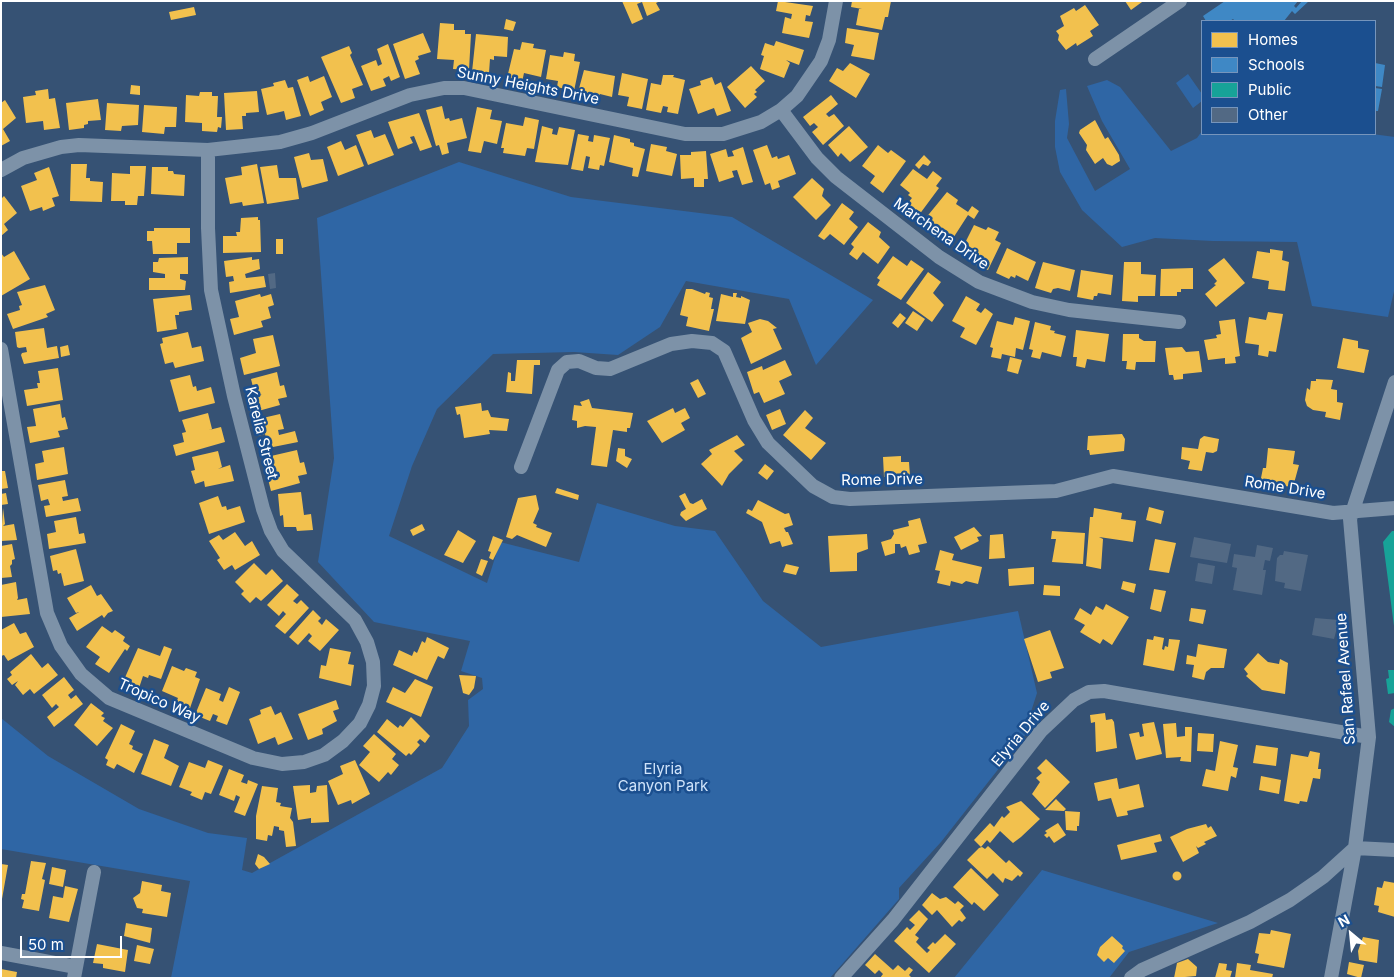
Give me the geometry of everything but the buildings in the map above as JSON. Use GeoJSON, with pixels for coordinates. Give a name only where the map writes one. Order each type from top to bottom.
{"type":"FeatureCollection","features":[{"type":"Feature","properties":{"kind":"street","name":"Sunny Heights Drive"},"geometry":{"type":"LineString","coordinates":[[1,170],[23,158],[61,147],[79,145],[208,150],[280,142],[312,133],[410,95],[444,88],[464,88],[675,132],[705,136],[742,130],[761,122],[781,110],[797,96],[821,61],[828,40],[836,1]]}},
{"type":"Feature","properties":{"kind":"street"},"geometry":{"type":"LineString","coordinates":[[1094,59],[1180,1]]}},
{"type":"Feature","properties":{"kind":"street","name":"Marchena Drive"},"geometry":{"type":"LineString","coordinates":[[781,110],[817,158],[836,177],[939,257],[979,282],[1032,302],[1069,310],[1180,322]]}},
{"type":"Feature","properties":{"kind":"street","name":"Karelia Street"},"geometry":{"type":"LineString","coordinates":[[208,150],[208,228],[211,290],[234,396],[263,509],[270,531],[283,550],[354,620],[368,642],[373,662],[374,686]]}},
{"type":"Feature","properties":{"kind":"street","name":"Rome Drive"},"geometry":{"type":"LineString","coordinates":[[522,467],[558,370],[567,362],[579,361],[596,368],[610,369],[671,344],[692,341],[712,343],[724,351],[754,420],[768,443],[813,486],[833,497],[850,499],[1056,491],[1113,476],[1333,513],[1395,508]]}},
{"type":"Feature","properties":{"kind":"street","name":"Tropico Way"},"geometry":{"type":"LineString","coordinates":[[1,349],[47,613],[61,646],[81,674],[109,698],[135,711],[253,758],[282,764],[304,762],[324,755],[343,741],[360,723],[369,705],[374,686]]}},
{"type":"Feature","properties":{"kind":"street","name":"San Rafael Avenue"},"geometry":{"type":"LineString","coordinates":[[1331,978],[1355,848],[1369,737],[1351,511],[1395,382]]}},
{"type":"Feature","properties":{"kind":"street","name":"Elyria Drive"},"geometry":{"type":"LineString","coordinates":[[841,978],[893,920],[1041,732],[1074,700],[1089,692],[1104,690],[1369,737]]}},
{"type":"Feature","properties":{"kind":"street"},"geometry":{"type":"LineString","coordinates":[[1131,978],[1142,970],[1250,922],[1290,900],[1323,876],[1355,848],[1395,850]]}},
{"type":"Feature","properties":{"kind":"street"},"geometry":{"type":"LineString","coordinates":[[1,953],[75,973],[94,872]]}},
{"type":"Feature","properties":{"kind":"green space"},"geometry":{"type":"Polygon","coordinates":[[[1188,74],[1201,93],[1201,102],[1193,108],[1176,83],[1188,74]]]}},
{"type":"Feature","properties":{"kind":"green space"},"geometry":{"type":"Polygon","coordinates":[[[1107,80],[1120,87],[1171,151],[1197,138],[1201,132],[1201,135],[1376,135],[1395,137],[1395,287],[1388,317],[1312,306],[1297,242],[1155,238],[1122,247],[1082,210],[1060,172],[1055,147],[1055,121],[1060,90],[1066,89],[1069,124],[1067,138],[1095,191],[1130,169],[1102,121],[1087,86],[1107,80]]]}},
{"type":"Feature","properties":{"kind":"green space","name":"Elyria Canyon Park"},"geometry":{"type":"Polygon","coordinates":[[[459,162],[571,197],[732,217],[873,300],[816,365],[789,299],[686,281],[660,327],[618,355],[574,352],[493,354],[437,409],[412,466],[389,536],[487,583],[500,542],[579,562],[597,503],[675,526],[715,531],[763,601],[821,647],[1018,611],[1037,693],[1029,718],[1033,725],[941,842],[899,888],[899,899],[830,978],[171,978],[190,881],[1,849],[1,718],[48,756],[139,809],[208,833],[247,838],[242,870],[252,873],[442,768],[469,726],[468,700],[483,689],[482,678],[461,671],[470,641],[374,622],[318,562],[334,458],[317,218],[459,162]]]}},
{"type":"Feature","properties":{"kind":"green space"},"geometry":{"type":"Polygon","coordinates":[[[1042,870],[1218,923],[1129,952],[1109,978],[954,978],[1042,870]]]}}]}
